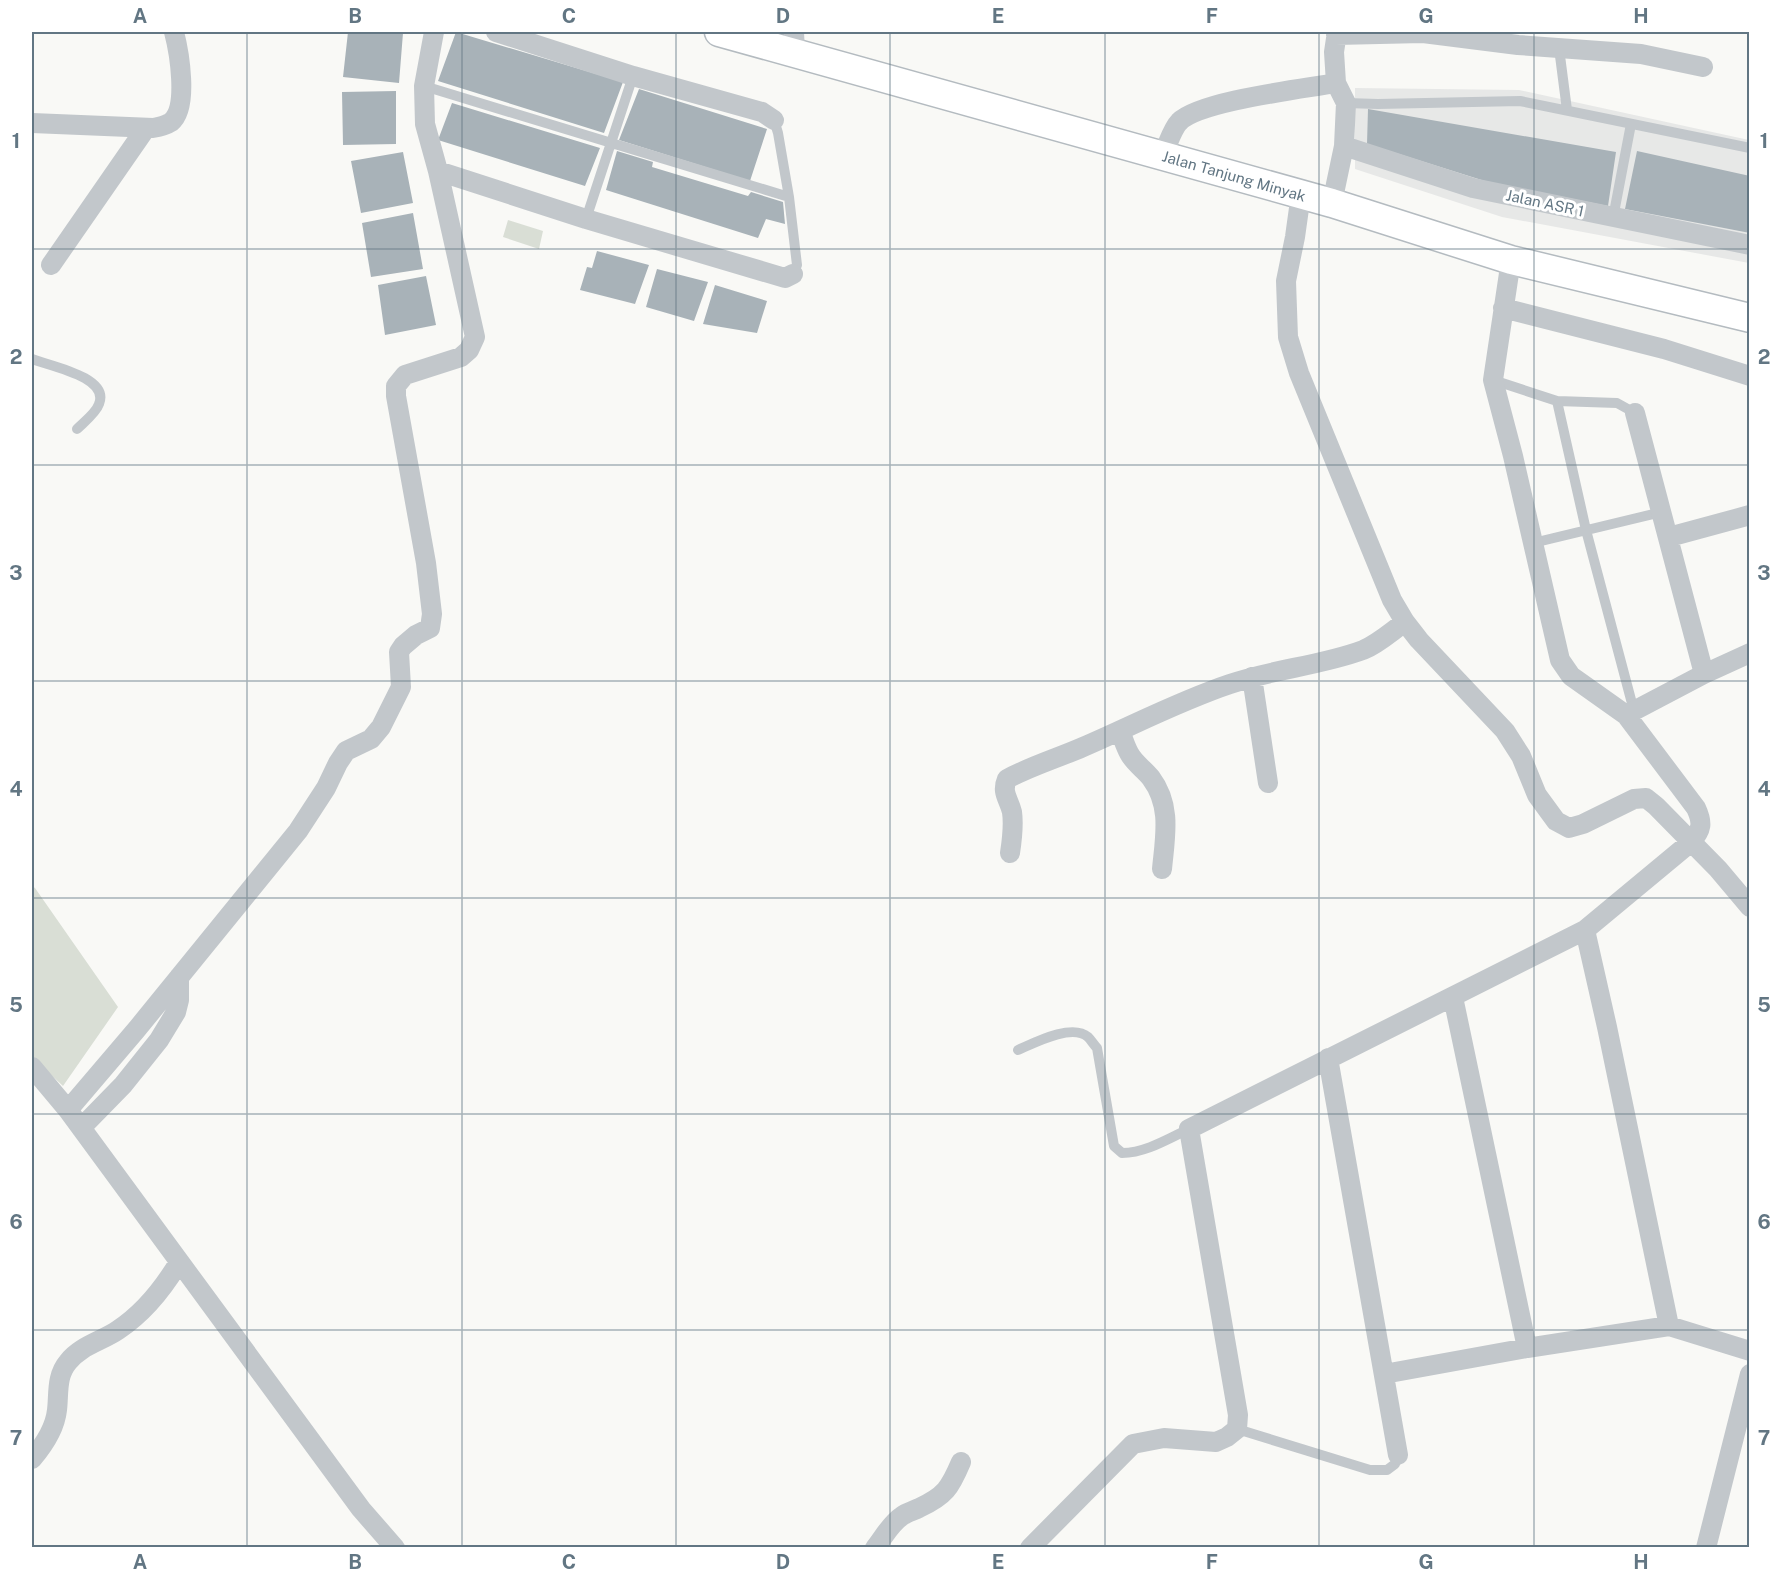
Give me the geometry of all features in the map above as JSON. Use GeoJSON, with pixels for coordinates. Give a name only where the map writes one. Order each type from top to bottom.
{"type":"FeatureCollection","features":[{"type":"Feature","properties":{"kind":"main road","name":"Jalan Tanjung Minyak"},"geometry":{"type":"LineString","coordinates":[[719,32],[795,42],[1162,156],[1332,203],[1511,260],[1749,318]]}},
{"type":"Feature","properties":{"kind":"street"},"geometry":{"type":"LineString","coordinates":[[32,123],[146,128],[162,127],[172,122],[177,114],[181,91],[174,32]]}},
{"type":"Feature","properties":{"kind":"street"},"geometry":{"type":"LineString","coordinates":[[68,1110],[298,831],[326,788],[346,751],[371,739],[381,727],[401,687],[399,652],[416,635],[430,628],[432,614],[426,563],[396,386],[405,375],[461,357],[469,350],[475,337],[438,171],[425,124],[424,86],[434,32]]}},
{"type":"Feature","properties":{"kind":"street"},"geometry":{"type":"LineString","coordinates":[[496,32],[633,76],[762,112],[774,120]]}},
{"type":"Feature","properties":{"kind":"street"},"geometry":{"type":"LineString","coordinates":[[1332,203],[1344,146],[1346,103],[1336,83],[1334,52],[1336,33],[1423,33],[1518,45],[1641,54],[1703,67]]}},
{"type":"Feature","properties":{"kind":"street"},"geometry":{"type":"LineString","coordinates":[[1162,156],[1178,123],[1194,113],[1230,102],[1336,83]]}},
{"type":"Feature","properties":{"kind":"street"},"geometry":{"type":"LineString","coordinates":[[51,265],[146,128]]}},
{"type":"Feature","properties":{"kind":"street","name":"Jalan ASR 1"},"geometry":{"type":"LineString","coordinates":[[1344,146],[1473,188],[1749,245]]}},
{"type":"Feature","properties":{"kind":"street"},"geometry":{"type":"LineString","coordinates":[[438,171],[586,219],[784,278],[793,274]]}},
{"type":"Feature","properties":{"kind":"street"},"geometry":{"type":"LineString","coordinates":[[1301,194],[1286,281],[1288,337],[1299,372],[1392,600],[1405,622],[1505,730],[1521,756],[1537,795],[1557,821],[1569,828],[1583,824],[1634,799],[1646,798],[1718,869],[1749,907]]}},
{"type":"Feature","properties":{"kind":"street"},"geometry":{"type":"LineString","coordinates":[[1030,1548],[1132,1444],[1164,1438],[1216,1442],[1237,1429],[1238,1415],[1189,1129],[1585,930],[1699,833],[1701,818],[1696,808],[1630,713],[1570,676],[1560,660],[1493,380],[1511,260]]}},
{"type":"Feature","properties":{"kind":"street"},"geometry":{"type":"LineString","coordinates":[[1503,308],[1664,349],[1749,376]]}},
{"type":"Feature","properties":{"kind":"street"},"geometry":{"type":"LineString","coordinates":[[1635,413],[1704,674]]}},
{"type":"Feature","properties":{"kind":"street"},"geometry":{"type":"LineString","coordinates":[[1669,537],[1749,515]]}},
{"type":"Feature","properties":{"kind":"street"},"geometry":{"type":"LineString","coordinates":[[1010,853],[1013,835],[1012,812],[1004,787],[1007,779],[1184,701],[1271,671],[1307,665],[1365,649],[1405,622]]}},
{"type":"Feature","properties":{"kind":"street"},"geometry":{"type":"LineString","coordinates":[[1630,713],[1749,653]]}},
{"type":"Feature","properties":{"kind":"street"},"geometry":{"type":"LineString","coordinates":[[1252,677],[1268,783]]}},
{"type":"Feature","properties":{"kind":"street"},"geometry":{"type":"LineString","coordinates":[[1120,731],[1129,754],[1151,778],[1161,795],[1166,810],[1167,826],[1162,869]]}},
{"type":"Feature","properties":{"kind":"street"},"geometry":{"type":"LineString","coordinates":[[1585,930],[1669,1326]]}},
{"type":"Feature","properties":{"kind":"street"},"geometry":{"type":"LineString","coordinates":[[81,1128],[123,1085],[159,1040],[176,1012],[179,1000],[179,976]]}},
{"type":"Feature","properties":{"kind":"street"},"geometry":{"type":"LineString","coordinates":[[1454,997],[1527,1348]]}},
{"type":"Feature","properties":{"kind":"street"},"geometry":{"type":"LineString","coordinates":[[1328,1058],[1398,1455]]}},
{"type":"Feature","properties":{"kind":"street"},"geometry":{"type":"LineString","coordinates":[[32,1067],[68,1110],[361,1509],[395,1548]]}},
{"type":"Feature","properties":{"kind":"street"},"geometry":{"type":"LineString","coordinates":[[32,1458],[41,1448],[53,1427],[57,1411],[58,1383],[68,1361],[140,1314],[153,1302],[179,1262]]}},
{"type":"Feature","properties":{"kind":"street"},"geometry":{"type":"LineString","coordinates":[[1384,1374],[1527,1348],[1669,1326],[1749,1350]]}},
{"type":"Feature","properties":{"kind":"street"},"geometry":{"type":"LineString","coordinates":[[1706,1548],[1749,1374]]}},
{"type":"Feature","properties":{"kind":"street"},"geometry":{"type":"LineString","coordinates":[[875,1548],[891,1524],[903,1514],[931,1502],[944,1493],[952,1483],[961,1462]]}},
{"type":"Feature","properties":{"kind":"lane"},"geometry":{"type":"LineString","coordinates":[[1559,48],[1567,110]]}},
{"type":"Feature","properties":{"kind":"lane"},"geometry":{"type":"LineString","coordinates":[[586,219],[633,76]]}},
{"type":"Feature","properties":{"kind":"lane"},"geometry":{"type":"LineString","coordinates":[[424,86],[789,198]]}},
{"type":"Feature","properties":{"kind":"lane"},"geometry":{"type":"LineString","coordinates":[[1346,103],[1520,101],[1749,148]]}},
{"type":"Feature","properties":{"kind":"lane"},"geometry":{"type":"LineString","coordinates":[[774,120],[789,198],[797,265],[793,274]]}},
{"type":"Feature","properties":{"kind":"lane"},"geometry":{"type":"LineString","coordinates":[[1614,218],[1631,124]]}},
{"type":"Feature","properties":{"kind":"lane"},"geometry":{"type":"LineString","coordinates":[[32,359],[87,378],[97,386],[101,396],[98,407],[77,429]]}},
{"type":"Feature","properties":{"kind":"lane"},"geometry":{"type":"LineString","coordinates":[[1493,380],[1557,401],[1617,403],[1635,413]]}},
{"type":"Feature","properties":{"kind":"lane"},"geometry":{"type":"LineString","coordinates":[[1557,401],[1630,713]]}},
{"type":"Feature","properties":{"kind":"lane"},"geometry":{"type":"LineString","coordinates":[[1533,543],[1662,512]]}},
{"type":"Feature","properties":{"kind":"lane"},"geometry":{"type":"LineString","coordinates":[[1018,1050],[1063,1033],[1077,1032],[1087,1035],[1097,1048],[1114,1146],[1122,1153],[1134,1153],[1189,1129]]}},
{"type":"Feature","properties":{"kind":"lane"},"geometry":{"type":"LineString","coordinates":[[1237,1429],[1370,1470],[1388,1470],[1395,1464],[1398,1455]]}},
{"type":"Feature","properties":{"kind":"shaded area"},"geometry":{"type":"Polygon","coordinates":[[[1355,88],[1519,90],[1749,140],[1749,263],[1502,217],[1355,169],[1355,88]]]}},
{"type":"Feature","properties":{"kind":"shaded area"},"geometry":{"type":"Polygon","coordinates":[[[508,220],[543,231],[539,249],[503,237],[508,220]]]}},
{"type":"Feature","properties":{"kind":"shaded area"},"geometry":{"type":"Polygon","coordinates":[[[32,886],[118,1007],[63,1086],[32,1057],[32,886]]]}},
{"type":"Feature","properties":{"kind":"building"},"geometry":{"type":"Polygon","coordinates":[[[348,32],[403,33],[399,83],[343,77],[348,32]]]}},
{"type":"Feature","properties":{"kind":"building"},"geometry":{"type":"Polygon","coordinates":[[[456,32],[623,82],[604,133],[438,81],[456,32]]]}},
{"type":"Feature","properties":{"kind":"building"},"geometry":{"type":"Polygon","coordinates":[[[639,89],[767,129],[750,181],[619,140],[639,89]]]}},
{"type":"Feature","properties":{"kind":"building"},"geometry":{"type":"Polygon","coordinates":[[[396,91],[396,144],[343,145],[342,92],[396,91]]]}},
{"type":"Feature","properties":{"kind":"building"},"geometry":{"type":"Polygon","coordinates":[[[452,103],[600,148],[585,186],[438,140],[452,103]]]}},
{"type":"Feature","properties":{"kind":"building"},"geometry":{"type":"Polygon","coordinates":[[[1368,109],[1616,152],[1608,206],[1488,182],[1367,144],[1368,109]]]}},
{"type":"Feature","properties":{"kind":"building"},"geometry":{"type":"Polygon","coordinates":[[[617,151],[653,162],[652,167],[748,196],[751,192],[783,202],[785,224],[766,219],[758,238],[606,190],[617,151]]]}},
{"type":"Feature","properties":{"kind":"building"},"geometry":{"type":"Polygon","coordinates":[[[1637,151],[1750,176],[1750,233],[1625,209],[1637,151]]]}},
{"type":"Feature","properties":{"kind":"building"},"geometry":{"type":"Polygon","coordinates":[[[403,152],[413,203],[361,213],[351,161],[403,152]]]}},
{"type":"Feature","properties":{"kind":"building"},"geometry":{"type":"Polygon","coordinates":[[[413,213],[423,269],[371,277],[362,223],[413,213]]]}},
{"type":"Feature","properties":{"kind":"building"},"geometry":{"type":"Polygon","coordinates":[[[597,251],[649,265],[635,304],[580,290],[587,267],[592,268],[597,251]]]}},
{"type":"Feature","properties":{"kind":"building"},"geometry":{"type":"Polygon","coordinates":[[[657,269],[708,282],[694,321],[646,307],[657,269]]]}},
{"type":"Feature","properties":{"kind":"building"},"geometry":{"type":"Polygon","coordinates":[[[426,276],[436,325],[385,335],[378,285],[426,276]]]}},
{"type":"Feature","properties":{"kind":"building"},"geometry":{"type":"Polygon","coordinates":[[[715,285],[767,301],[757,333],[703,324],[715,285]]]}}]}
